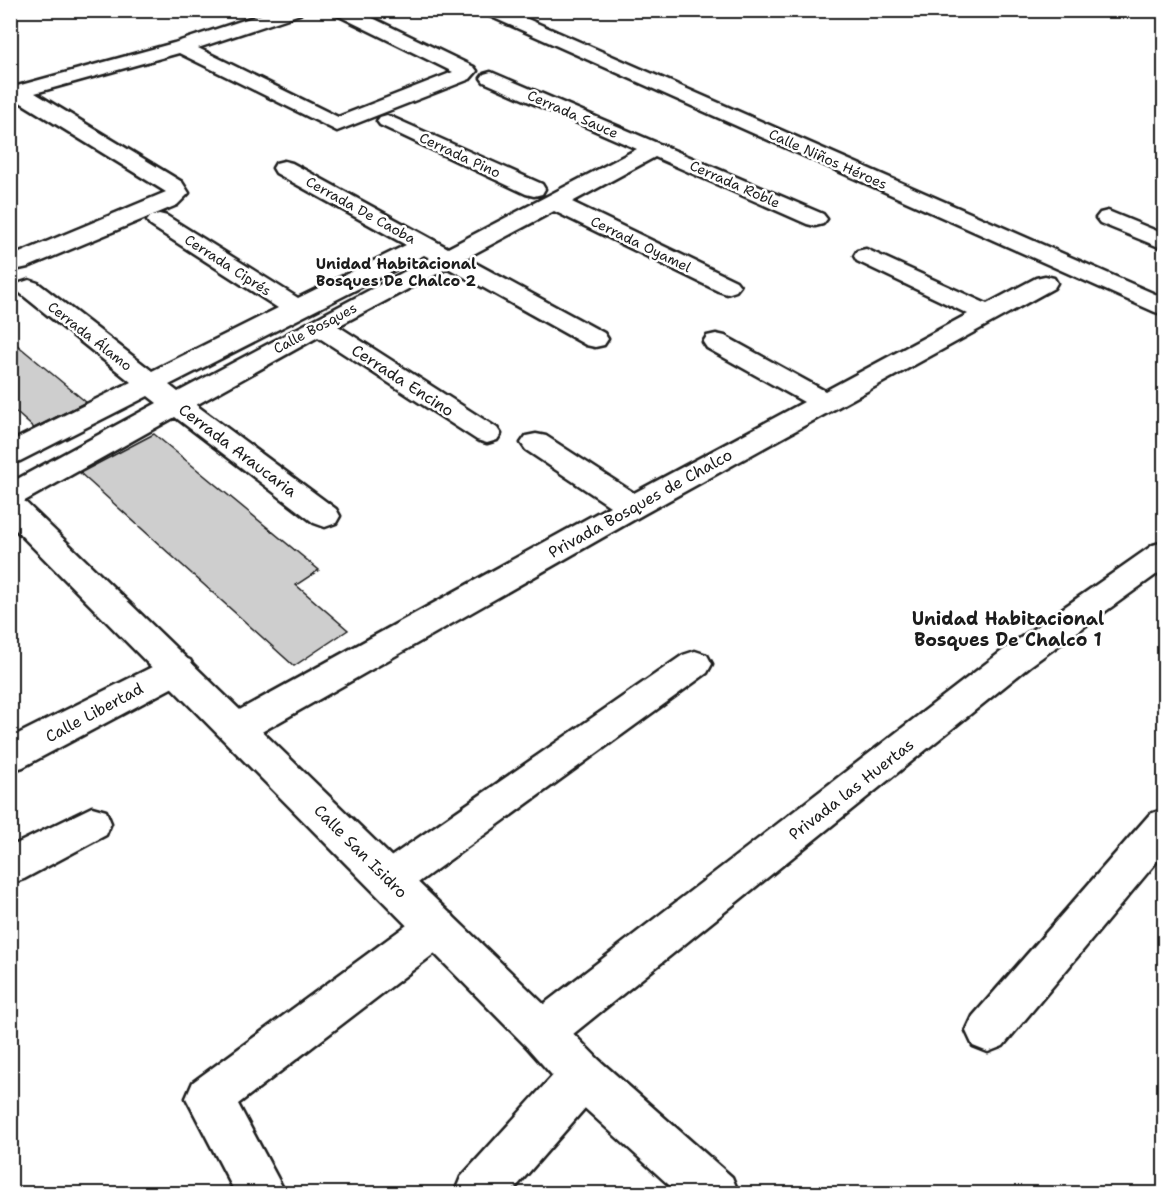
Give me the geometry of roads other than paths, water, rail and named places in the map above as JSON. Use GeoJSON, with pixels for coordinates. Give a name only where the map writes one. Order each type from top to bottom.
{"type":"FeatureCollection","features":[{"type":"Feature","properties":{"kind":"street"},"geometry":{"type":"LineString","coordinates":[[14,93],[181,47],[294,10]]}},
{"type":"Feature","properties":{"kind":"street"},"geometry":{"type":"LineString","coordinates":[[181,47],[337,125],[463,75],[467,71],[341,10]]}},
{"type":"Feature","properties":{"kind":"street","name":"Calle Niños Héroes"},"geometry":{"type":"LineString","coordinates":[[491,10],[1164,307]]}},
{"type":"Feature","properties":{"kind":"street","name":"Cerrada Sauce"},"geometry":{"type":"LineString","coordinates":[[491,78],[643,144]]}},
{"type":"Feature","properties":{"kind":"street"},"geometry":{"type":"LineString","coordinates":[[10,264],[170,200],[178,193],[174,187],[14,93]]}},
{"type":"Feature","properties":{"kind":"street","name":"Cerrada Pino"},"geometry":{"type":"LineString","coordinates":[[387,121],[544,196]]}},
{"type":"Feature","properties":{"kind":"street","name":"Calle Bosques"},"geometry":{"type":"LineString","coordinates":[[10,496],[447,257],[544,196],[643,144]]}},
{"type":"Feature","properties":{"kind":"street","name":"Cerrada Roble"},"geometry":{"type":"LineString","coordinates":[[643,144],[815,219]]}},
{"type":"Feature","properties":{"kind":"street","name":"Cerrada De Caoba"},"geometry":{"type":"LineString","coordinates":[[284,168],[595,339]]}},
{"type":"Feature","properties":{"kind":"street","name":"Calle Bosques"},"geometry":{"type":"LineString","coordinates":[[10,454],[424,245],[544,196]]}},
{"type":"Feature","properties":{"kind":"street","name":"Cerrada Oyamel"},"geometry":{"type":"LineString","coordinates":[[544,196],[727,286]]}},
{"type":"Feature","properties":{"kind":"street"},"geometry":{"type":"LineString","coordinates":[[1108,218],[1164,242]]}},
{"type":"Feature","properties":{"kind":"street","name":"Cerrada Ciprés"},"geometry":{"type":"LineString","coordinates":[[159,221],[297,309]]}},
{"type":"Feature","properties":{"kind":"street"},"geometry":{"type":"LineString","coordinates":[[866,256],[987,314]]}},
{"type":"Feature","properties":{"kind":"street","name":"Privada Bosques de Chalco"},"geometry":{"type":"LineString","coordinates":[[238,728],[633,507],[1045,283]]}},
{"type":"Feature","properties":{"kind":"street","name":"Cerrada Álamo"},"geometry":{"type":"LineString","coordinates":[[29,288],[151,384]]}},
{"type":"Feature","properties":{"kind":"street","name":"Cerrada Encino"},"geometry":{"type":"LineString","coordinates":[[320,326],[487,434]]}},
{"type":"Feature","properties":{"kind":"street"},"geometry":{"type":"LineString","coordinates":[[716,342],[824,402]]}},
{"type":"Feature","properties":{"kind":"street","name":"Cerrada Araucaria"},"geometry":{"type":"LineString","coordinates":[[151,384],[325,516]]}},
{"type":"Feature","properties":{"kind":"street"},"geometry":{"type":"LineString","coordinates":[[536,443],[633,507]]}},
{"type":"Feature","properties":{"kind":"street","name":"Calle San Isidro"},"geometry":{"type":"LineString","coordinates":[[10,505],[238,728],[542,1032],[583,1076],[715,1194]]}},
{"type":"Feature","properties":{"kind":"street","name":"Privada las Huertas"},"geometry":{"type":"LineString","coordinates":[[542,1032],[1018,657],[1164,553]]}},
{"type":"Feature","properties":{"kind":"street"},"geometry":{"type":"LineString","coordinates":[[390,880],[695,664]]}},
{"type":"Feature","properties":{"kind":"street","name":"Calle Libertad"},"geometry":{"type":"LineString","coordinates":[[10,756],[178,669]]}},
{"type":"Feature","properties":{"kind":"street"},"geometry":{"type":"LineString","coordinates":[[10,867],[92,823]]}},
{"type":"Feature","properties":{"kind":"street"},"geometry":{"type":"LineString","coordinates":[[988,1031],[1158,846]]}},
{"type":"Feature","properties":{"kind":"street"},"geometry":{"type":"LineString","coordinates":[[262,1194],[209,1098],[437,927]]}},
{"type":"Feature","properties":{"kind":"street"},"geometry":{"type":"LineString","coordinates":[[478,1194],[583,1076]]}},
{"type":"Feature","properties":{"kind":"district","name":"Unidad Habitacional Bosques De Chalco 2"},"geometry":{"type":"Point","coordinates":[396,272]}},
{"type":"Feature","properties":{"kind":"district","name":"Unidad Habitacional Bosques De Chalco 1"},"geometry":{"type":"Point","coordinates":[1008,629]}}]}
